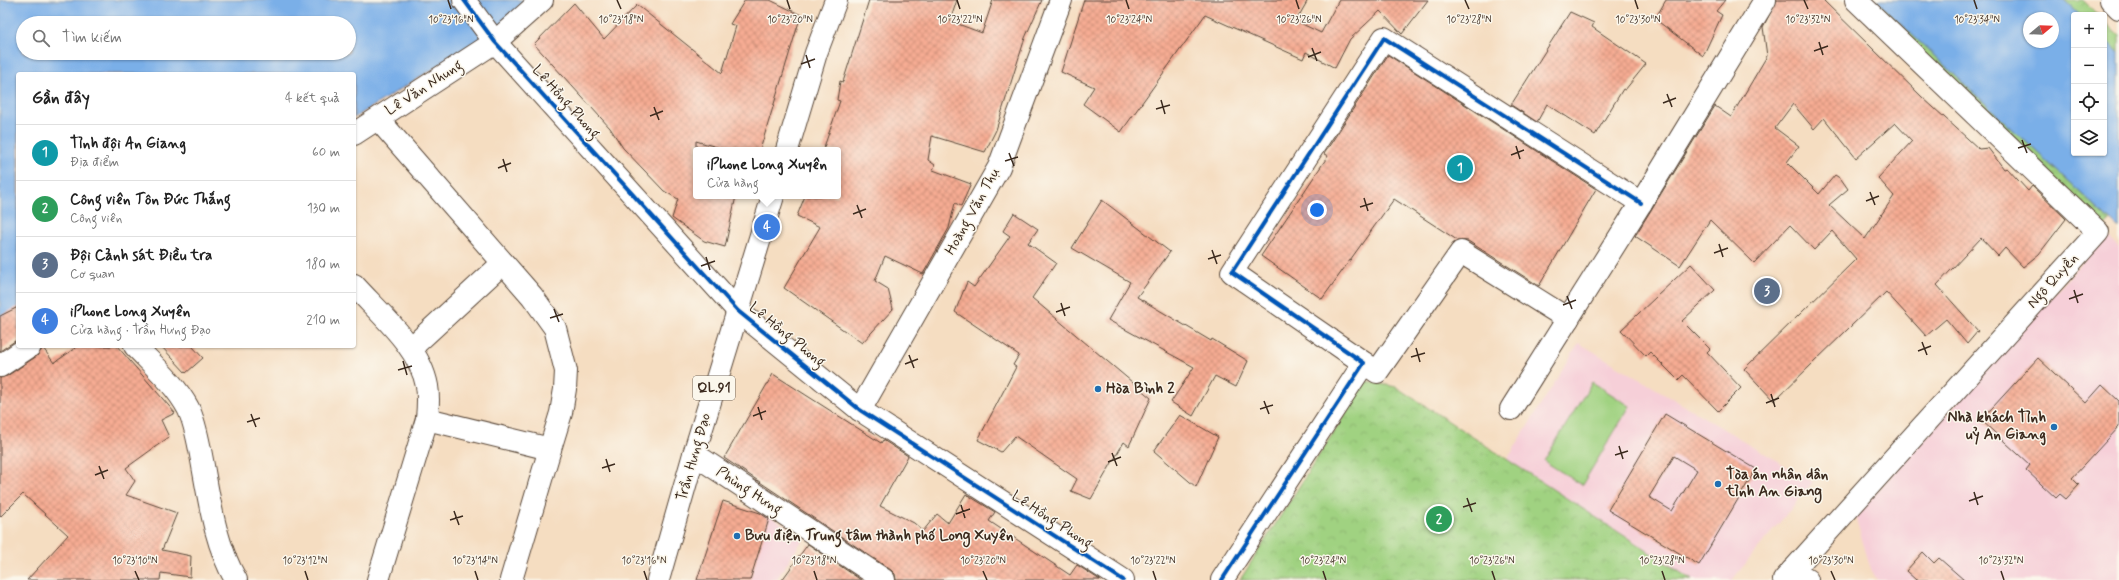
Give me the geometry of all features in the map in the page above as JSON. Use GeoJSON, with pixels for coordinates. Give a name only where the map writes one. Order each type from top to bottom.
{"type":"FeatureCollection","features":[{"type":"Feature","properties":{"kind":"main road","name":"Lê Hồng Phong"},"geometry":{"type":"LineString","coordinates":[[464,0],[491,36],[738,311],[860,410],[1123,580]]}},
{"type":"Feature","properties":{"kind":"main road","name":"Lê Văn Nhung"},"geometry":{"type":"LineString","coordinates":[[356,133],[378,119],[542,0]]}},
{"type":"Feature","properties":{"kind":"main road"},"geometry":{"type":"LineString","coordinates":[[816,53],[827,0]]}},
{"type":"Feature","properties":{"kind":"main road"},"geometry":{"type":"LineString","coordinates":[[788,147],[816,53],[836,0]]}},
{"type":"Feature","properties":{"kind":"main road","name":"Hoàng Văn Thụ"},"geometry":{"type":"LineString","coordinates":[[860,410],[999,167],[1061,0]]}},
{"type":"Feature","properties":{"kind":"main road"},"geometry":{"type":"LineString","coordinates":[[1511,409],[1641,203],[1765,0]]}},
{"type":"Feature","properties":{"kind":"main road","name":"Ngô Quyền"},"geometry":{"type":"LineString","coordinates":[[1794,577],[2098,232],[1856,0]]}},
{"type":"Feature","properties":{"kind":"main road"},"geometry":{"type":"LineString","coordinates":[[2111,0],[2119,8]]}},
{"type":"Feature","properties":{"kind":"main road"},"geometry":{"type":"LineString","coordinates":[[1568,319],[1461,252],[1377,372],[1232,272],[1384,38],[1641,203]]}},
{"type":"Feature","properties":{"kind":"main road"},"geometry":{"type":"LineString","coordinates":[[378,119],[547,314],[555,328],[561,348],[566,371],[561,414],[511,580]]}},
{"type":"Feature","properties":{"kind":"main road","name":"Trần Hưng Đạo"},"geometry":{"type":"LineString","coordinates":[[658,580],[694,454],[772,199]]}},
{"type":"Feature","properties":{"kind":"main road"},"geometry":{"type":"LineString","coordinates":[[411,348],[503,263]]}},
{"type":"Feature","properties":{"kind":"main road"},"geometry":{"type":"LineString","coordinates":[[356,287],[411,348],[420,364],[427,385],[427,419],[378,580]]}},
{"type":"Feature","properties":{"kind":"main road"},"geometry":{"type":"LineString","coordinates":[[0,366],[27,348]]}},
{"type":"Feature","properties":{"kind":"main road"},"geometry":{"type":"LineString","coordinates":[[137,348],[176,389],[188,410],[197,435],[211,512],[220,543],[236,580]]}},
{"type":"Feature","properties":{"kind":"main road"},"geometry":{"type":"LineString","coordinates":[[1222,580],[1364,363]]}},
{"type":"Feature","properties":{"kind":"main road"},"geometry":{"type":"LineString","coordinates":[[427,419],[550,449]]}},
{"type":"Feature","properties":{"kind":"main road","name":"Phùng Hưng"},"geometry":{"type":"LineString","coordinates":[[694,454],[884,580]]}},
{"type":"Feature","properties":{"kind":"shaded area"},"geometry":{"type":"Polygon","coordinates":[[[2107,235],[2119,247],[2119,580],[1878,580],[1873,576],[1855,516],[2107,235]]]}},
{"type":"Feature","properties":{"kind":"shaded area"},"geometry":{"type":"Polygon","coordinates":[[[1579,343],[1813,482],[1732,580],[1692,580],[1507,460],[1579,343]]]}},
{"type":"Feature","properties":{"kind":"shaded area","name":"Bưu điện Trung tâm thành phố Long Xuyên"},"geometry":{"type":"Polygon","coordinates":[[[723,501],[770,516],[804,538],[776,580],[697,580],[723,501]]]}},
{"type":"Feature","properties":{"kind":"green space"},"geometry":{"type":"Polygon","coordinates":[[[1857,0],[1875,0],[2110,221],[2102,229],[1857,0]]]}},
{"type":"Feature","properties":{"kind":"green space"},"geometry":{"type":"Polygon","coordinates":[[[2064,0],[2083,0],[2095,12],[2077,12],[2064,0]]]}},
{"type":"Feature","properties":{"kind":"green space"},"geometry":{"type":"Polygon","coordinates":[[[2107,24],[2119,35],[2119,53],[2107,41],[2107,24]]]}},
{"type":"Feature","properties":{"kind":"green space"},"geometry":{"type":"Polygon","coordinates":[[[1366,381],[1396,387],[1692,580],[1240,580],[1366,381]]]}},
{"type":"Feature","properties":{"kind":"green space"},"geometry":{"type":"Polygon","coordinates":[[[1592,382],[1630,406],[1582,485],[1544,461],[1592,382]]]}},
{"type":"Feature","properties":{"kind":"water"},"geometry":{"type":"Polygon","coordinates":[[[0,0],[532,0],[510,21],[356,117],[356,72],[16,72],[16,335],[0,346],[0,0]]]}},
{"type":"Feature","properties":{"kind":"water"},"geometry":{"type":"Polygon","coordinates":[[[1875,0],[2064,0],[2077,12],[2071,12],[2071,156],[2107,156],[2107,41],[2119,53],[2119,229],[1875,0]]]}},
{"type":"Feature","properties":{"kind":"building"},"geometry":{"type":"Polygon","coordinates":[[[745,0],[770,0],[801,15],[761,147],[717,147],[696,141],[696,147],[693,147],[693,199],[735,199],[725,247],[704,241],[672,218],[678,199],[664,191],[623,148],[610,128],[534,44],[574,3],[604,39],[637,5],[722,73],[736,26],[730,24],[745,0]]]}},
{"type":"Feature","properties":{"kind":"building"},"geometry":{"type":"Polygon","coordinates":[[[869,0],[957,0],[950,21],[982,33],[993,0],[1042,0],[1025,38],[996,130],[985,152],[932,136],[928,160],[935,165],[933,170],[971,184],[961,206],[955,203],[949,228],[923,274],[885,256],[875,281],[888,289],[893,309],[862,343],[784,288],[820,227],[797,216],[804,199],[841,199],[841,147],[824,147],[840,101],[837,100],[840,81],[843,82],[869,0]]]}},
{"type":"Feature","properties":{"kind":"building"},"geometry":{"type":"Polygon","coordinates":[[[1084,0],[1308,0],[1296,21],[1321,33],[1339,0],[1428,0],[1402,34],[1380,11],[1350,39],[1335,68],[1306,52],[1303,59],[1205,15],[1121,132],[1083,104],[1094,87],[1061,72],[1084,0]]]}},
{"type":"Feature","properties":{"kind":"building"},"geometry":{"type":"Polygon","coordinates":[[[1666,0],[1725,0],[1716,11],[1722,15],[1703,56],[1655,19],[1666,0]]]}},
{"type":"Feature","properties":{"kind":"building"},"geometry":{"type":"Polygon","coordinates":[[[1777,0],[1823,0],[1922,97],[1979,149],[1988,148],[2004,169],[2007,168],[2028,191],[2032,186],[2066,219],[2039,254],[2023,267],[2005,248],[1998,256],[1981,238],[1937,285],[1978,331],[1967,344],[1946,319],[1926,336],[1886,292],[1774,401],[1744,369],[1856,259],[1832,231],[1814,250],[1790,225],[1754,263],[1710,220],[1680,266],[1635,236],[1715,106],[1731,117],[1767,56],[1763,27],[1777,0]],[[1793,104],[1775,128],[1799,146],[1787,162],[1819,194],[1835,175],[1841,179],[1848,189],[1829,205],[1865,239],[1894,196],[1878,178],[1912,141],[1895,123],[1856,158],[1824,118],[1814,129],[1793,104]]]}},
{"type":"Feature","properties":{"kind":"building"},"geometry":{"type":"Polygon","coordinates":[[[1570,12],[1594,23],[1592,27],[1646,64],[1625,90],[1623,89],[1595,135],[1547,104],[1537,122],[1511,105],[1570,12]]]}},
{"type":"Feature","properties":{"kind":"building"},"geometry":{"type":"Polygon","coordinates":[[[1388,55],[1596,189],[1539,286],[1468,241],[1457,240],[1394,199],[1322,299],[1261,256],[1328,156],[1324,154],[1388,55]]]}},
{"type":"Feature","properties":{"kind":"building"},"geometry":{"type":"Polygon","coordinates":[[[1102,200],[1170,252],[1137,297],[1248,361],[1236,387],[1215,376],[1193,416],[1171,402],[1194,367],[1108,320],[1130,282],[1072,248],[1102,200]]]}},
{"type":"Feature","properties":{"kind":"building"},"geometry":{"type":"Polygon","coordinates":[[[1014,213],[1038,229],[1028,243],[1056,263],[1032,298],[1151,398],[1129,446],[1124,442],[1091,499],[1071,491],[1077,479],[1015,436],[1001,452],[978,440],[1016,367],[1013,365],[1019,355],[955,312],[967,282],[974,287],[1010,236],[1003,231],[1014,213]]]}},
{"type":"Feature","properties":{"kind":"building"},"geometry":{"type":"Polygon","coordinates":[[[1691,264],[1715,290],[1682,321],[1710,349],[1707,352],[1741,388],[1718,411],[1683,375],[1678,380],[1650,352],[1646,356],[1621,330],[1691,264]]]}},
{"type":"Feature","properties":{"kind":"building"},"geometry":{"type":"Polygon","coordinates":[[[16,308],[16,340],[0,351],[0,316],[16,308]]]}},
{"type":"Feature","properties":{"kind":"building"},"geometry":{"type":"Polygon","coordinates":[[[43,348],[54,363],[75,348],[119,348],[175,413],[161,420],[169,437],[126,468],[135,481],[126,495],[177,513],[162,550],[191,556],[190,577],[161,573],[160,580],[27,580],[68,535],[23,494],[0,517],[0,378],[7,376],[37,356],[43,348]]]}},
{"type":"Feature","properties":{"kind":"building"},"geometry":{"type":"Polygon","coordinates":[[[163,348],[194,348],[203,358],[186,373],[163,348]]]}},
{"type":"Feature","properties":{"kind":"building","name":"Nhà khách Tỉnh uỷ An Giang"},"geometry":{"type":"Polygon","coordinates":[[[2038,358],[2086,403],[2102,385],[2119,401],[2119,427],[2072,478],[2079,485],[2066,499],[2060,494],[2056,498],[2026,470],[2030,465],[1981,420],[2038,358]]]}},
{"type":"Feature","properties":{"kind":"building"},"geometry":{"type":"Polygon","coordinates":[[[773,374],[881,443],[883,440],[908,456],[880,506],[914,523],[923,531],[937,514],[948,523],[966,494],[995,512],[989,521],[1070,575],[1077,565],[1100,580],[896,580],[895,574],[891,570],[724,458],[773,374]]]}},
{"type":"Feature","properties":{"kind":"building","name":"Tòa án nhân dân tỉnh An Giang"},"geometry":{"type":"Polygon","coordinates":[[[1665,414],[1756,469],[1699,565],[1608,510],[1665,414]],[[1674,456],[1649,497],[1672,511],[1697,470],[1674,456]]]}},
{"type":"Feature","properties":{"kind":"building"},"geometry":{"type":"Polygon","coordinates":[[[1180,415],[1218,437],[1196,487],[1154,451],[1180,415]]]}},
{"type":"Feature","properties":{"kind":"building","name":"Bưu điện Trung tâm thành phố Long Xuyên"},"geometry":{"type":"Polygon","coordinates":[[[723,501],[760,513],[769,519],[750,580],[697,580],[723,501]]]}},
{"type":"Feature","properties":{"kind":"building"},"geometry":{"type":"Polygon","coordinates":[[[808,544],[861,580],[782,580],[808,544]]]}},
{"type":"Feature","properties":{"kind":"building"},"geometry":{"type":"Polygon","coordinates":[[[1923,552],[1934,563],[1939,558],[1964,580],[1916,580],[1906,571],[1923,552]]]}},
{"type":"Feature","properties":{"kind":"cycle path"},"geometry":{"type":"LineString","coordinates":[[464,0],[495,42],[738,311],[860,410],[1123,580]]}},
{"type":"Feature","properties":{"kind":"cycle path"},"geometry":{"type":"LineString","coordinates":[[1222,580],[1364,363],[1232,272],[1384,38],[1641,203]]}},
{"type":"Feature","properties":{"kind":"place","name":"Tỉnh đội An Giang"},"geometry":{"type":"Point","coordinates":[1460,168]}},
{"type":"Feature","properties":{"kind":"place","name":"iPhone Long Xuyên"},"geometry":{"type":"Point","coordinates":[767,227]}},
{"type":"Feature","properties":{"kind":"place","name":"Đội Cảnh sát Điều tra"},"geometry":{"type":"Point","coordinates":[1767,291]}},
{"type":"Feature","properties":{"kind":"place","name":"Hòa Bình 2"},"geometry":{"type":"Point","coordinates":[1098,389]}},
{"type":"Feature","properties":{"kind":"place","name":"Nhà khách Tỉnh uỷ An Giang"},"geometry":{"type":"Point","coordinates":[2054,427]}},
{"type":"Feature","properties":{"kind":"place","name":"Tòa án nhân dân tỉnh An Giang"},"geometry":{"type":"Point","coordinates":[1718,484]}},
{"type":"Feature","properties":{"kind":"place","name":"Công viên Tôn Đức Thắng"},"geometry":{"type":"Point","coordinates":[1439,519]}},
{"type":"Feature","properties":{"kind":"place","name":"Bưu điện Trung tâm thành phố Long Xuyên"},"geometry":{"type":"Point","coordinates":[737,536]}}]}
